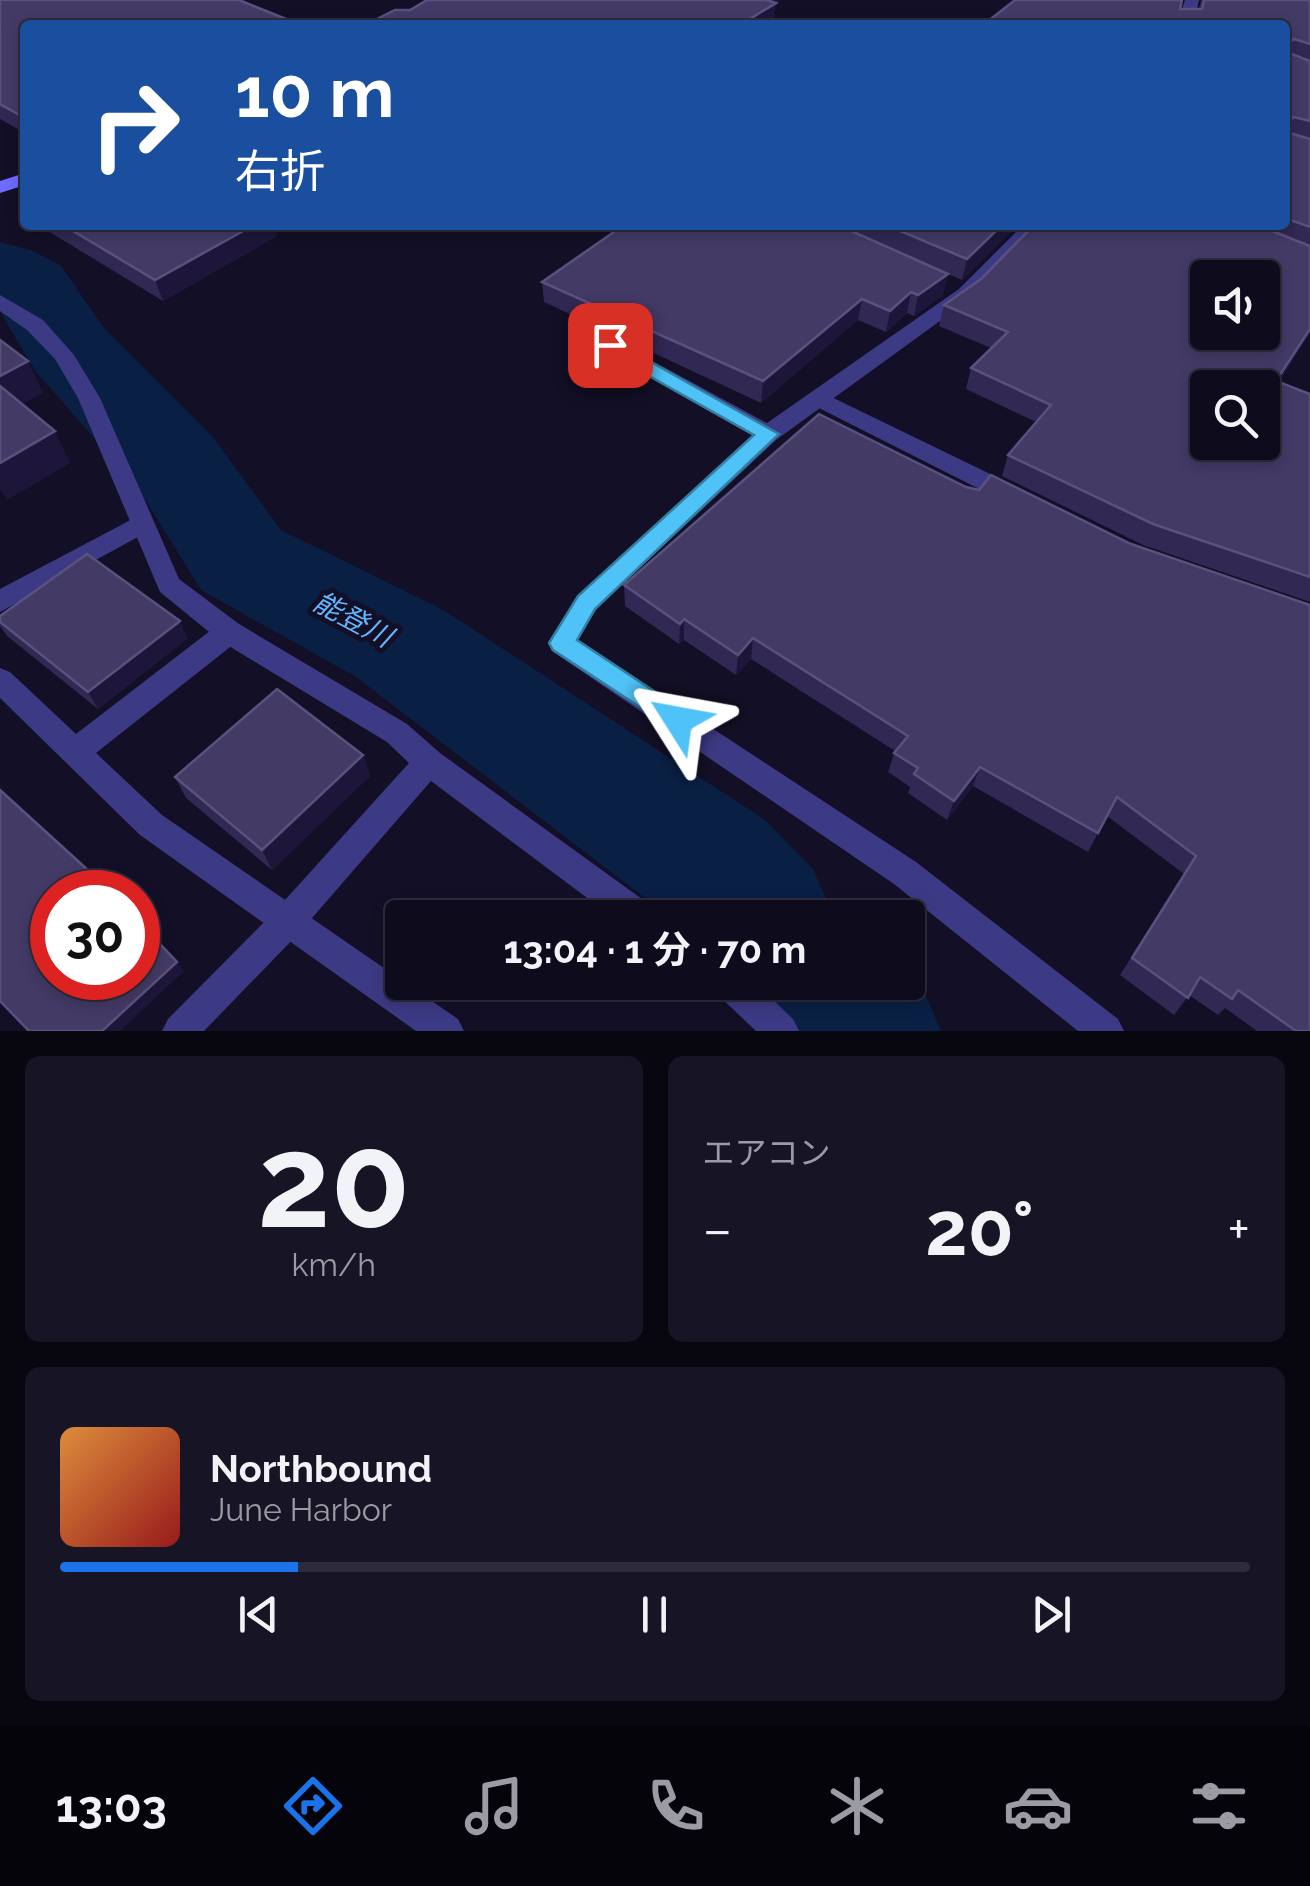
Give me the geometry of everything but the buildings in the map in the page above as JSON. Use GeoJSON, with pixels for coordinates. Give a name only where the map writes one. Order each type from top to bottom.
{"type":"FeatureCollection","features":[{"type":"Feature","properties":{"kind":"street"},"geometry":{"type":"LineString","coordinates":[[1028,230],[819,399],[768,434],[586,603],[562,643],[904,873],[1106,1031]]}},
{"type":"Feature","properties":{"kind":"street"},"geometry":{"type":"LineString","coordinates":[[0,301],[34,325],[63,355],[88,398],[169,585],[229,632],[397,734],[429,762],[617,900]]}},
{"type":"Feature","properties":{"kind":"street"},"geometry":{"type":"LineString","coordinates":[[579,328],[768,434]]}},
{"type":"Feature","properties":{"kind":"street"},"geometry":{"type":"LineString","coordinates":[[819,399],[1046,511]]}},
{"type":"Feature","properties":{"kind":"street"},"geometry":{"type":"LineString","coordinates":[[0,602],[140,524]]}},
{"type":"Feature","properties":{"kind":"street"},"geometry":{"type":"LineString","coordinates":[[75,752],[229,632]]}},
{"type":"Feature","properties":{"kind":"street"},"geometry":{"type":"LineString","coordinates":[[0,680],[151,825],[446,1031]]}},
{"type":"Feature","properties":{"kind":"street"},"geometry":{"type":"LineString","coordinates":[[180,1031],[286,922],[429,762]]}},
{"type":"Feature","properties":{"kind":"street"},"geometry":{"type":"LineString","coordinates":[[748,1000],[781,1031]]}},
{"type":"Feature","properties":{"kind":"waterway","name":"能登川"},"geometry":{"type":"LineString","coordinates":[[0,269],[29,285],[70,350],[175,462],[241,560],[399,643],[716,866],[746,900]]}},
{"type":"Feature","properties":{"kind":"waterway","name":"能登川"},"geometry":{"type":"LineString","coordinates":[[836,1000],[864,1031]]}},
{"type":"Feature","properties":{"kind":"route"},"geometry":{"type":"LineString","coordinates":[[610,345],[768,434],[586,603],[562,643],[678,720]]}}]}
